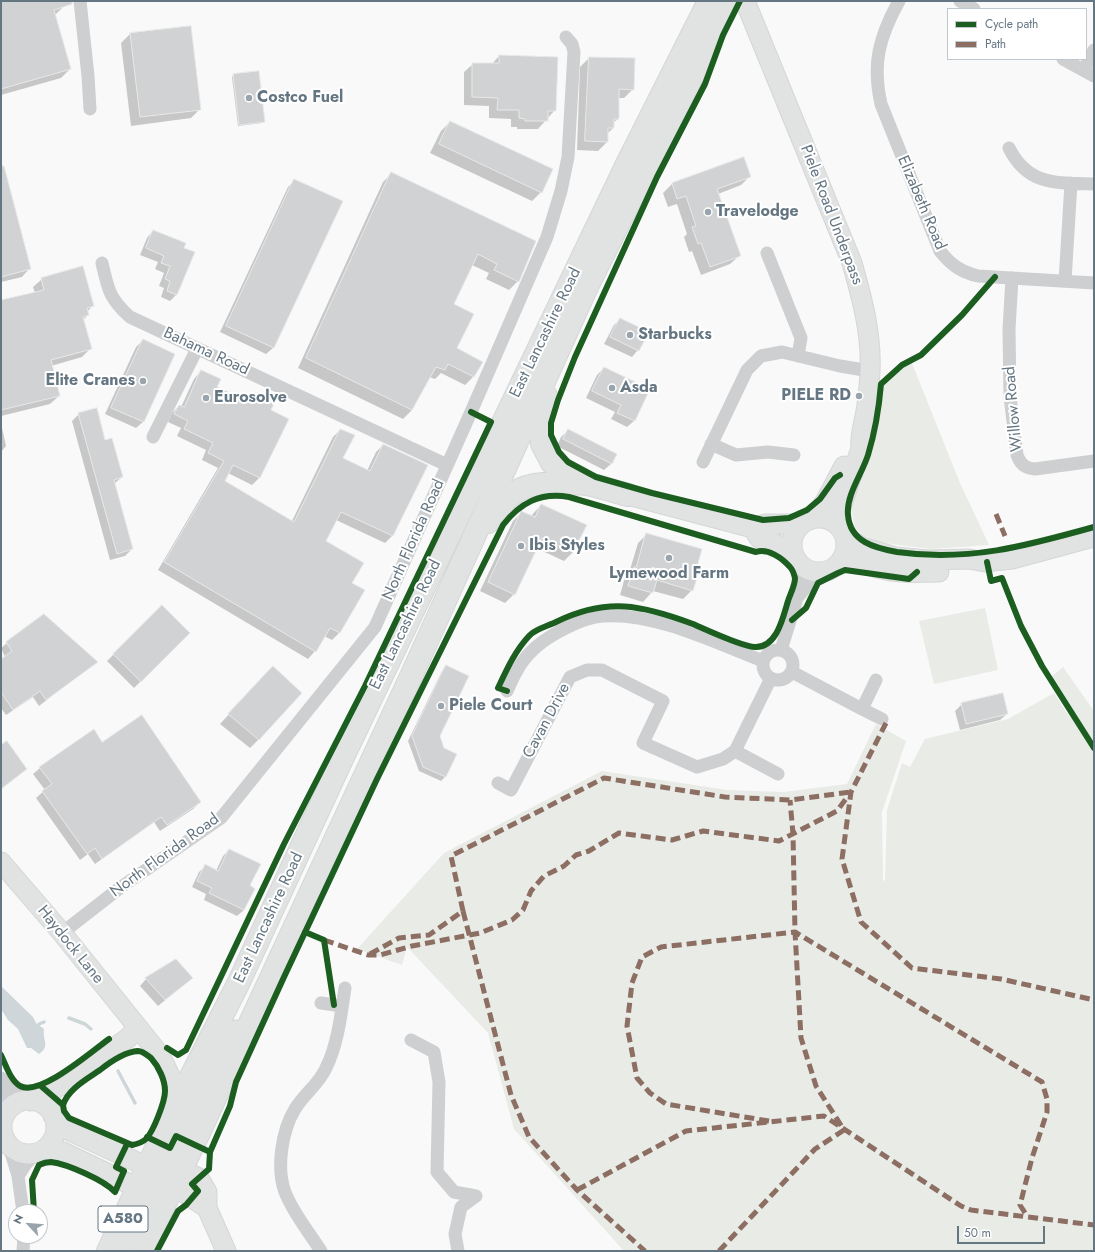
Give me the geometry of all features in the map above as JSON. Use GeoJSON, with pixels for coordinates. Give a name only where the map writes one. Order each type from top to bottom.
{"type":"FeatureCollection","features":[{"type":"Feature","properties":{"kind":"highway","name":"East Lancashire Road"},"geometry":{"type":"LineString","coordinates":[[142,1251],[167,1189],[165,1168],[174,1110],[203,1056],[627,164],[709,1]]}},
{"type":"Feature","properties":{"kind":"highway","name":"East Lancashire Road"},"geometry":{"type":"LineString","coordinates":[[108,1251],[138,1188],[165,1168],[297,921],[585,291],[730,1]]}},
{"type":"Feature","properties":{"kind":"highway"},"geometry":{"type":"LineString","coordinates":[[585,291],[539,416],[542,444],[552,463],[586,484]]}},
{"type":"Feature","properties":{"kind":"highway"},"geometry":{"type":"LineString","coordinates":[[460,567],[496,510],[513,493],[530,485],[550,482],[586,484],[628,496]]}},
{"type":"Feature","properties":{"kind":"street"},"geometry":{"type":"LineString","coordinates":[[80,1],[90,109]]}},
{"type":"Feature","properties":{"kind":"street","name":"Piele Road Underpass"},"geometry":{"type":"LineString","coordinates":[[745,1],[852,263],[862,298],[866,319],[870,371],[865,420],[860,438],[861,448],[840,510],[842,532]]}},
{"type":"Feature","properties":{"kind":"street","name":"Elizabeth Road"},"geometry":{"type":"LineString","coordinates":[[899,1],[880,43],[876,72],[877,89],[880,104],[933,237],[947,260],[960,270],[978,276],[1094,283]]}},
{"type":"Feature","properties":{"kind":"street"},"geometry":{"type":"LineString","coordinates":[[960,1],[972,8]]}},
{"type":"Feature","properties":{"kind":"street","name":"North Florida Road"},"geometry":{"type":"LineString","coordinates":[[62,933],[121,887],[221,818],[374,627],[547,237],[561,191],[568,157],[571,128],[574,52],[572,44],[566,37]]}},
{"type":"Feature","properties":{"kind":"street"},"geometry":{"type":"LineString","coordinates":[[1065,60],[1089,73],[1094,50]]}},
{"type":"Feature","properties":{"kind":"street"},"geometry":{"type":"LineString","coordinates":[[1009,148],[1016,161],[1033,176],[1071,183],[1094,184]]}},
{"type":"Feature","properties":{"kind":"street"},"geometry":{"type":"LineString","coordinates":[[1065,281],[1071,183]]}},
{"type":"Feature","properties":{"kind":"street"},"geometry":{"type":"LineString","coordinates":[[767,253],[801,338],[798,356]]}},
{"type":"Feature","properties":{"kind":"street","name":"Bahama Road"},"geometry":{"type":"LineString","coordinates":[[102,263],[108,292],[121,309],[130,317],[447,465]]}},
{"type":"Feature","properties":{"kind":"street","name":"Willow Road"},"geometry":{"type":"LineString","coordinates":[[1012,278],[1009,329],[1010,396],[1017,455],[1020,463],[1026,468],[1035,469],[1094,461]]}},
{"type":"Feature","properties":{"kind":"street"},"geometry":{"type":"LineString","coordinates":[[153,437],[197,349]]}},
{"type":"Feature","properties":{"kind":"street"},"geometry":{"type":"LineString","coordinates":[[703,462],[747,370],[761,356],[782,352],[840,366],[870,371]]}},
{"type":"Feature","properties":{"kind":"street","name":"Piele Road Underpass"},"geometry":{"type":"LineString","coordinates":[[806,521],[825,502],[840,475],[853,445],[860,438]]}},
{"type":"Feature","properties":{"kind":"street"},"geometry":{"type":"LineString","coordinates":[[711,444],[736,455],[768,452],[794,455]]}},
{"type":"Feature","properties":{"kind":"street"},"geometry":{"type":"LineString","coordinates":[[628,496],[753,528],[765,524],[828,519],[862,547],[896,557],[928,560],[968,560],[985,562],[1012,559],[1094,538]]}},
{"type":"Feature","properties":{"kind":"street"},"geometry":{"type":"LineString","coordinates":[[781,650],[797,598],[797,560],[791,547],[792,538],[806,521]]}},
{"type":"Feature","properties":{"kind":"street"},"geometry":{"type":"LineString","coordinates":[[753,528],[759,538],[776,544],[797,560],[807,570],[819,572],[831,569],[841,560],[846,546],[842,532]]}},
{"type":"Feature","properties":{"kind":"street"},"geometry":{"type":"LineString","coordinates":[[841,560],[855,560],[885,570],[897,572],[939,572],[969,569],[985,562]]}},
{"type":"Feature","properties":{"kind":"street"},"geometry":{"type":"LineString","coordinates":[[797,598],[819,572]]}},
{"type":"Feature","properties":{"kind":"street"},"geometry":{"type":"LineString","coordinates":[[507,691],[521,664],[533,649],[549,637],[568,626],[602,616],[642,618],[663,624],[763,661]]}},
{"type":"Feature","properties":{"kind":"street"},"geometry":{"type":"LineString","coordinates":[[781,650],[786,651],[792,658],[792,672],[782,680],[770,678],[763,669],[763,661],[768,653],[781,650]]}},
{"type":"Feature","properties":{"kind":"street","name":"Cavan Drive"},"geometry":{"type":"LineString","coordinates":[[498,783],[511,790],[570,677],[587,670],[602,670],[663,701],[643,743],[697,767],[723,759],[735,751]]}},
{"type":"Feature","properties":{"kind":"street"},"geometry":{"type":"LineString","coordinates":[[792,672],[882,719]]}},
{"type":"Feature","properties":{"kind":"street"},"geometry":{"type":"LineString","coordinates":[[770,678],[735,751],[778,774]]}},
{"type":"Feature","properties":{"kind":"street"},"geometry":{"type":"LineString","coordinates":[[862,709],[876,680]]}},
{"type":"Feature","properties":{"kind":"street","name":"Haydock Lane"},"geometry":{"type":"LineString","coordinates":[[1,862],[62,933],[160,1055],[172,1080],[175,1098],[174,1110]]}},
{"type":"Feature","properties":{"kind":"street"},"geometry":{"type":"LineString","coordinates":[[322,1251],[293,1209],[284,1191],[281,1166],[282,1149],[285,1133],[296,1107],[319,1081],[332,1055],[346,988]]}},
{"type":"Feature","properties":{"kind":"street"},"geometry":{"type":"LineString","coordinates":[[322,1003],[342,1006]]}},
{"type":"Feature","properties":{"kind":"street"},"geometry":{"type":"LineString","coordinates":[[5,1114],[16,1103],[28,1101],[62,1085],[128,1038],[138,1028]]}},
{"type":"Feature","properties":{"kind":"street"},"geometry":{"type":"LineString","coordinates":[[410,1040],[434,1052],[439,1082],[437,1172],[454,1192],[476,1196],[461,1207],[455,1234],[458,1251]]}},
{"type":"Feature","properties":{"kind":"street","name":"Haydock Lane"},"geometry":{"type":"LineString","coordinates":[[160,1055],[168,1060],[181,1064],[193,1062],[203,1056]]}},
{"type":"Feature","properties":{"kind":"street"},"geometry":{"type":"LineString","coordinates":[[1,1078],[28,1101],[44,1106],[59,1123],[72,1132],[165,1168],[199,1178],[207,1192],[207,1208],[226,1251]]}},
{"type":"Feature","properties":{"kind":"street"},"geometry":{"type":"LineString","coordinates":[[1,1081],[5,1114],[2,1134],[9,1146],[18,1176],[22,1204]]}},
{"type":"Feature","properties":{"kind":"street"},"geometry":{"type":"LineString","coordinates":[[18,1176],[26,1164],[53,1140],[55,1132],[51,1113],[62,1085]]}},
{"type":"Feature","properties":{"kind":"street"},"geometry":{"type":"LineString","coordinates":[[9,1146],[21,1153],[62,1152],[138,1188],[167,1189],[193,1197],[207,1208]]}},
{"type":"Feature","properties":{"kind":"street"},"geometry":{"type":"LineString","coordinates":[[124,1251],[167,1189]]}},
{"type":"Feature","properties":{"kind":"shaded area"},"geometry":{"type":"Polygon","coordinates":[[[911,361],[960,483],[989,545],[932,549],[898,545],[875,541],[863,535],[855,528],[850,504],[874,446],[884,384],[904,365],[911,361]]]}},
{"type":"Feature","properties":{"kind":"shaded area"},"geometry":{"type":"Polygon","coordinates":[[[985,608],[998,670],[934,684],[919,621],[985,608]]]}},
{"type":"Feature","properties":{"kind":"shaded area"},"geometry":{"type":"Polygon","coordinates":[[[1063,667],[1094,711],[1094,1251],[624,1251],[514,1129],[488,1033],[407,947],[402,965],[357,949],[444,853],[602,771],[727,790],[784,792],[847,784],[876,724],[906,741],[882,812],[883,879],[885,882],[887,810],[902,763],[910,767],[925,739],[1008,719],[1054,693],[1070,718],[1051,677],[1063,667]]]}},
{"type":"Feature","properties":{"kind":"shaded area"},"geometry":{"type":"Polygon","coordinates":[[[1,986],[33,1017],[36,1023],[44,1029],[45,1048],[39,1054],[31,1048],[27,1048],[18,1029],[8,1020],[1,1009],[1,986]]]}},
{"type":"Feature","properties":{"kind":"building"},"geometry":{"type":"Polygon","coordinates":[[[1,1],[72,1],[72,4],[54,10],[71,69],[1,89],[1,1]]]}},
{"type":"Feature","properties":{"kind":"building"},"geometry":{"type":"Polygon","coordinates":[[[191,26],[201,110],[140,117],[130,33],[191,26]]]}},
{"type":"Feature","properties":{"kind":"building"},"geometry":{"type":"Polygon","coordinates":[[[499,55],[558,57],[556,111],[548,111],[548,121],[525,121],[525,119],[519,118],[519,110],[497,110],[498,98],[472,97],[472,63],[499,63],[499,55]]]}},
{"type":"Feature","properties":{"kind":"building"},"geometry":{"type":"Polygon","coordinates":[[[589,57],[635,58],[634,90],[619,89],[619,119],[614,119],[614,128],[608,128],[608,142],[585,141],[589,57]]]}},
{"type":"Feature","properties":{"kind":"building","name":"Costco Fuel"},"geometry":{"type":"Polygon","coordinates":[[[259,71],[265,122],[239,125],[233,74],[259,71]]]}},
{"type":"Feature","properties":{"kind":"building"},"geometry":{"type":"Polygon","coordinates":[[[450,121],[553,169],[542,193],[439,144],[450,121]]]}},
{"type":"Feature","properties":{"kind":"building","name":"Travelodge"},"geometry":{"type":"Polygon","coordinates":[[[744,157],[751,177],[717,189],[741,256],[710,267],[701,243],[698,244],[692,227],[696,226],[686,196],[677,199],[672,183],[744,157]]]}},
{"type":"Feature","properties":{"kind":"building"},"geometry":{"type":"Polygon","coordinates":[[[1,166],[4,166],[31,269],[1,277],[1,166]]]}},
{"type":"Feature","properties":{"kind":"building"},"geometry":{"type":"Polygon","coordinates":[[[391,172],[536,241],[519,282],[494,270],[497,264],[478,254],[454,304],[474,314],[457,348],[483,362],[474,377],[448,364],[445,370],[436,367],[412,410],[306,358],[391,172]]]}},
{"type":"Feature","properties":{"kind":"building"},"geometry":{"type":"Polygon","coordinates":[[[294,179],[343,201],[274,348],[226,326],[294,179]]]}},
{"type":"Feature","properties":{"kind":"building"},"geometry":{"type":"Polygon","coordinates":[[[153,230],[186,243],[184,248],[195,252],[177,295],[167,291],[170,281],[165,279],[170,266],[161,263],[164,256],[146,248],[153,230]]]}},
{"type":"Feature","properties":{"kind":"building"},"geometry":{"type":"Polygon","coordinates":[[[83,266],[94,306],[87,308],[89,315],[83,317],[92,349],[51,360],[60,396],[1,410],[1,300],[44,290],[41,278],[83,266]]]}},
{"type":"Feature","properties":{"kind":"building"},"geometry":{"type":"Polygon","coordinates":[[[620,318],[649,332],[639,351],[610,337],[620,318]]]}},
{"type":"Feature","properties":{"kind":"building"},"geometry":{"type":"Polygon","coordinates":[[[143,339],[175,354],[144,422],[111,408],[143,339]]]}},
{"type":"Feature","properties":{"kind":"building"},"geometry":{"type":"Polygon","coordinates":[[[604,367],[650,389],[635,421],[617,413],[621,405],[592,391],[604,367]]]}},
{"type":"Feature","properties":{"kind":"building"},"geometry":{"type":"Polygon","coordinates":[[[201,370],[221,379],[217,387],[247,400],[251,393],[274,404],[271,410],[289,419],[260,478],[233,465],[225,481],[294,522],[340,429],[355,435],[343,458],[370,471],[383,444],[428,465],[393,536],[341,512],[326,541],[364,563],[352,583],[365,590],[340,633],[330,628],[316,652],[164,562],[224,461],[208,453],[213,443],[184,429],[188,421],[174,414],[179,405],[184,407],[201,370]]]}},
{"type":"Feature","properties":{"kind":"building"},"geometry":{"type":"Polygon","coordinates":[[[97,408],[105,440],[112,438],[123,477],[114,480],[133,549],[117,554],[78,413],[97,408]]]}},
{"type":"Feature","properties":{"kind":"building"},"geometry":{"type":"Polygon","coordinates":[[[568,429],[617,454],[612,464],[563,439],[568,429]]]}},
{"type":"Feature","properties":{"kind":"building","name":"Ibis Styles"},"geometry":{"type":"Polygon","coordinates":[[[541,504],[587,525],[573,552],[542,538],[515,595],[488,582],[521,511],[535,517],[541,504]]]}},
{"type":"Feature","properties":{"kind":"building","name":"Lymewood Farm"},"geometry":{"type":"Polygon","coordinates":[[[646,533],[702,549],[697,567],[700,568],[693,591],[657,580],[653,593],[628,586],[634,567],[636,567],[646,533]]]}},
{"type":"Feature","properties":{"kind":"building"},"geometry":{"type":"Polygon","coordinates":[[[162,605],[190,633],[141,682],[113,654],[162,605]]]}},
{"type":"Feature","properties":{"kind":"building"},"geometry":{"type":"Polygon","coordinates":[[[44,614],[98,662],[46,700],[40,691],[13,710],[1,692],[1,659],[12,651],[6,642],[44,614]]]}},
{"type":"Feature","properties":{"kind":"building","name":"Piele Court"},"geometry":{"type":"Polygon","coordinates":[[[446,665],[469,676],[440,736],[444,748],[457,754],[446,777],[423,767],[412,736],[446,665]]]}},
{"type":"Feature","properties":{"kind":"building"},"geometry":{"type":"Polygon","coordinates":[[[273,666],[302,693],[259,740],[228,714],[273,666]]]}},
{"type":"Feature","properties":{"kind":"building"},"geometry":{"type":"Polygon","coordinates":[[[1003,693],[1008,714],[966,724],[961,703],[1003,693]]]}},
{"type":"Feature","properties":{"kind":"building"},"geometry":{"type":"Polygon","coordinates":[[[142,715],[201,802],[167,825],[161,817],[102,859],[95,848],[87,854],[42,791],[52,784],[39,767],[94,729],[102,742],[142,715]]]}},
{"type":"Feature","properties":{"kind":"building"},"geometry":{"type":"Polygon","coordinates":[[[7,741],[27,769],[1,789],[1,745],[7,741]]]}},
{"type":"Feature","properties":{"kind":"building"},"geometry":{"type":"Polygon","coordinates":[[[229,849],[261,864],[250,885],[255,889],[244,910],[209,893],[212,888],[197,881],[205,864],[218,871],[229,849]]]}},
{"type":"Feature","properties":{"kind":"building"},"geometry":{"type":"Polygon","coordinates":[[[176,959],[193,978],[165,1000],[145,978],[176,959]]]}},
{"type":"Feature","properties":{"kind":"waterway"},"geometry":{"type":"LineString","coordinates":[[69,1018],[85,1024],[91,1029]]}},
{"type":"Feature","properties":{"kind":"waterway"},"geometry":{"type":"LineString","coordinates":[[39,1024],[44,1022]]}},
{"type":"Feature","properties":{"kind":"waterway"},"geometry":{"type":"LineString","coordinates":[[118,1071],[135,1103]]}},
{"type":"Feature","properties":{"kind":"marked path"},"geometry":{"type":"LineString","coordinates":[[996,514],[1005,536]]}},
{"type":"Feature","properties":{"kind":"marked path"},"geometry":{"type":"LineString","coordinates":[[886,723],[851,792],[842,859],[861,922],[912,968],[1001,979],[1094,1000]]}},
{"type":"Feature","properties":{"kind":"marked path"},"geometry":{"type":"LineString","coordinates":[[463,911],[451,856],[604,778],[725,797],[790,800],[851,792]]}},
{"type":"Feature","properties":{"kind":"marked path"},"geometry":{"type":"LineString","coordinates":[[324,940],[368,955],[380,955],[412,946],[480,933],[512,920],[523,910],[531,891],[544,876],[564,866],[576,855],[589,851],[619,833],[672,840],[703,831],[779,841],[837,811],[851,792]]}},
{"type":"Feature","properties":{"kind":"marked path"},"geometry":{"type":"LineString","coordinates":[[719,1251],[815,1149],[844,1130],[816,1086],[801,1038],[795,932],[793,834],[790,800]]}},
{"type":"Feature","properties":{"kind":"marked path"},"geometry":{"type":"LineString","coordinates":[[370,954],[399,938],[429,935],[463,911],[511,1095],[529,1137],[577,1190],[645,1251]]}},
{"type":"Feature","properties":{"kind":"marked path"},"geometry":{"type":"LineString","coordinates":[[769,1121],[666,1104],[650,1093],[637,1078],[627,1026],[632,983],[642,957],[661,947],[795,932],[1042,1082],[1047,1099],[1047,1112],[1032,1158],[1020,1205],[1027,1216]]}},
{"type":"Feature","properties":{"kind":"marked path"},"geometry":{"type":"LineString","coordinates":[[577,1190],[686,1131],[824,1116],[961,1206],[971,1210],[1094,1225]]}},
{"type":"Feature","properties":{"kind":"cycle path"},"geometry":{"type":"LineString","coordinates":[[740,1],[723,35],[705,84],[657,177],[575,357],[558,400],[551,423],[551,435],[559,452],[568,462],[596,477],[652,493],[763,520],[789,518],[807,510],[820,499],[835,478],[840,475]]}},
{"type":"Feature","properties":{"kind":"cycle path"},"geometry":{"type":"LineString","coordinates":[[995,277],[962,315],[921,355],[902,365],[881,384],[876,420],[868,455],[849,500],[848,515],[853,532],[865,542],[880,548],[897,552],[923,555],[948,555],[1021,546],[1094,527]]}},
{"type":"Feature","properties":{"kind":"cycle path"},"geometry":{"type":"LineString","coordinates":[[167,1048],[178,1055],[186,1050],[284,844],[365,686],[491,422],[471,412]]}},
{"type":"Feature","properties":{"kind":"cycle path"},"geometry":{"type":"LineString","coordinates":[[157,1251],[178,1211],[186,1205],[198,1191],[192,1184],[209,1169],[210,1152],[230,1106],[236,1082],[284,977],[377,779],[503,525],[510,517],[524,505],[540,498],[549,496],[569,497],[756,552],[765,551],[783,560],[793,572],[795,578],[794,584],[781,623],[774,637],[763,646],[755,647],[742,644],[675,617],[641,608],[624,606],[592,609],[574,614],[535,631],[529,636],[515,654],[498,688],[507,691]]}},
{"type":"Feature","properties":{"kind":"cycle path"},"geometry":{"type":"LineString","coordinates":[[987,562],[991,581],[1002,578],[1021,626],[1042,666],[1094,748]]}},
{"type":"Feature","properties":{"kind":"cycle path"},"geometry":{"type":"LineString","coordinates":[[792,620],[806,608],[818,583],[845,570],[909,579],[917,572]]}},
{"type":"Feature","properties":{"kind":"cycle path"},"geometry":{"type":"LineString","coordinates":[[305,932],[324,940],[334,1005]]}},
{"type":"Feature","properties":{"kind":"cycle path"},"geometry":{"type":"LineString","coordinates":[[1,1055],[14,1080],[20,1086],[29,1088],[40,1085],[66,1071],[109,1039]]}},
{"type":"Feature","properties":{"kind":"cycle path"},"geometry":{"type":"LineString","coordinates":[[41,1086],[63,1105],[64,1111],[69,1118],[132,1145],[144,1140],[152,1130],[163,1102],[165,1091],[164,1082],[159,1069],[151,1058],[145,1053],[138,1051],[133,1052],[123,1055],[78,1085],[65,1099],[63,1105]]}},
{"type":"Feature","properties":{"kind":"cycle path"},"geometry":{"type":"LineString","coordinates":[[147,1137],[170,1148],[176,1136],[210,1152]]}},
{"type":"Feature","properties":{"kind":"cycle path"},"geometry":{"type":"LineString","coordinates":[[34,1204],[32,1180],[39,1165],[51,1162],[58,1163],[85,1173],[110,1187],[115,1192],[124,1171],[116,1167],[127,1144]]}},
{"type":"Feature","properties":{"kind":"place","name":"Costco Fuel"},"geometry":{"type":"Point","coordinates":[249,98]}},
{"type":"Feature","properties":{"kind":"place","name":"Travelodge"},"geometry":{"type":"Point","coordinates":[708,212]}},
{"type":"Feature","properties":{"kind":"place","name":"Starbucks"},"geometry":{"type":"Point","coordinates":[630,335]}},
{"type":"Feature","properties":{"kind":"place","name":"Elite Cranes"},"geometry":{"type":"Point","coordinates":[143,381]}},
{"type":"Feature","properties":{"kind":"place","name":"Asda"},"geometry":{"type":"Point","coordinates":[612,388]}},
{"type":"Feature","properties":{"kind":"place","name":"PIELE RD"},"geometry":{"type":"Point","coordinates":[859,396]}},
{"type":"Feature","properties":{"kind":"place","name":"Eurosolve"},"geometry":{"type":"Point","coordinates":[206,398]}},
{"type":"Feature","properties":{"kind":"place","name":"Ibis Styles"},"geometry":{"type":"Point","coordinates":[521,546]}},
{"type":"Feature","properties":{"kind":"place","name":"Lymewood Farm"},"geometry":{"type":"Point","coordinates":[669,558]}},
{"type":"Feature","properties":{"kind":"place","name":"Piele Court"},"geometry":{"type":"Point","coordinates":[441,706]}}]}
